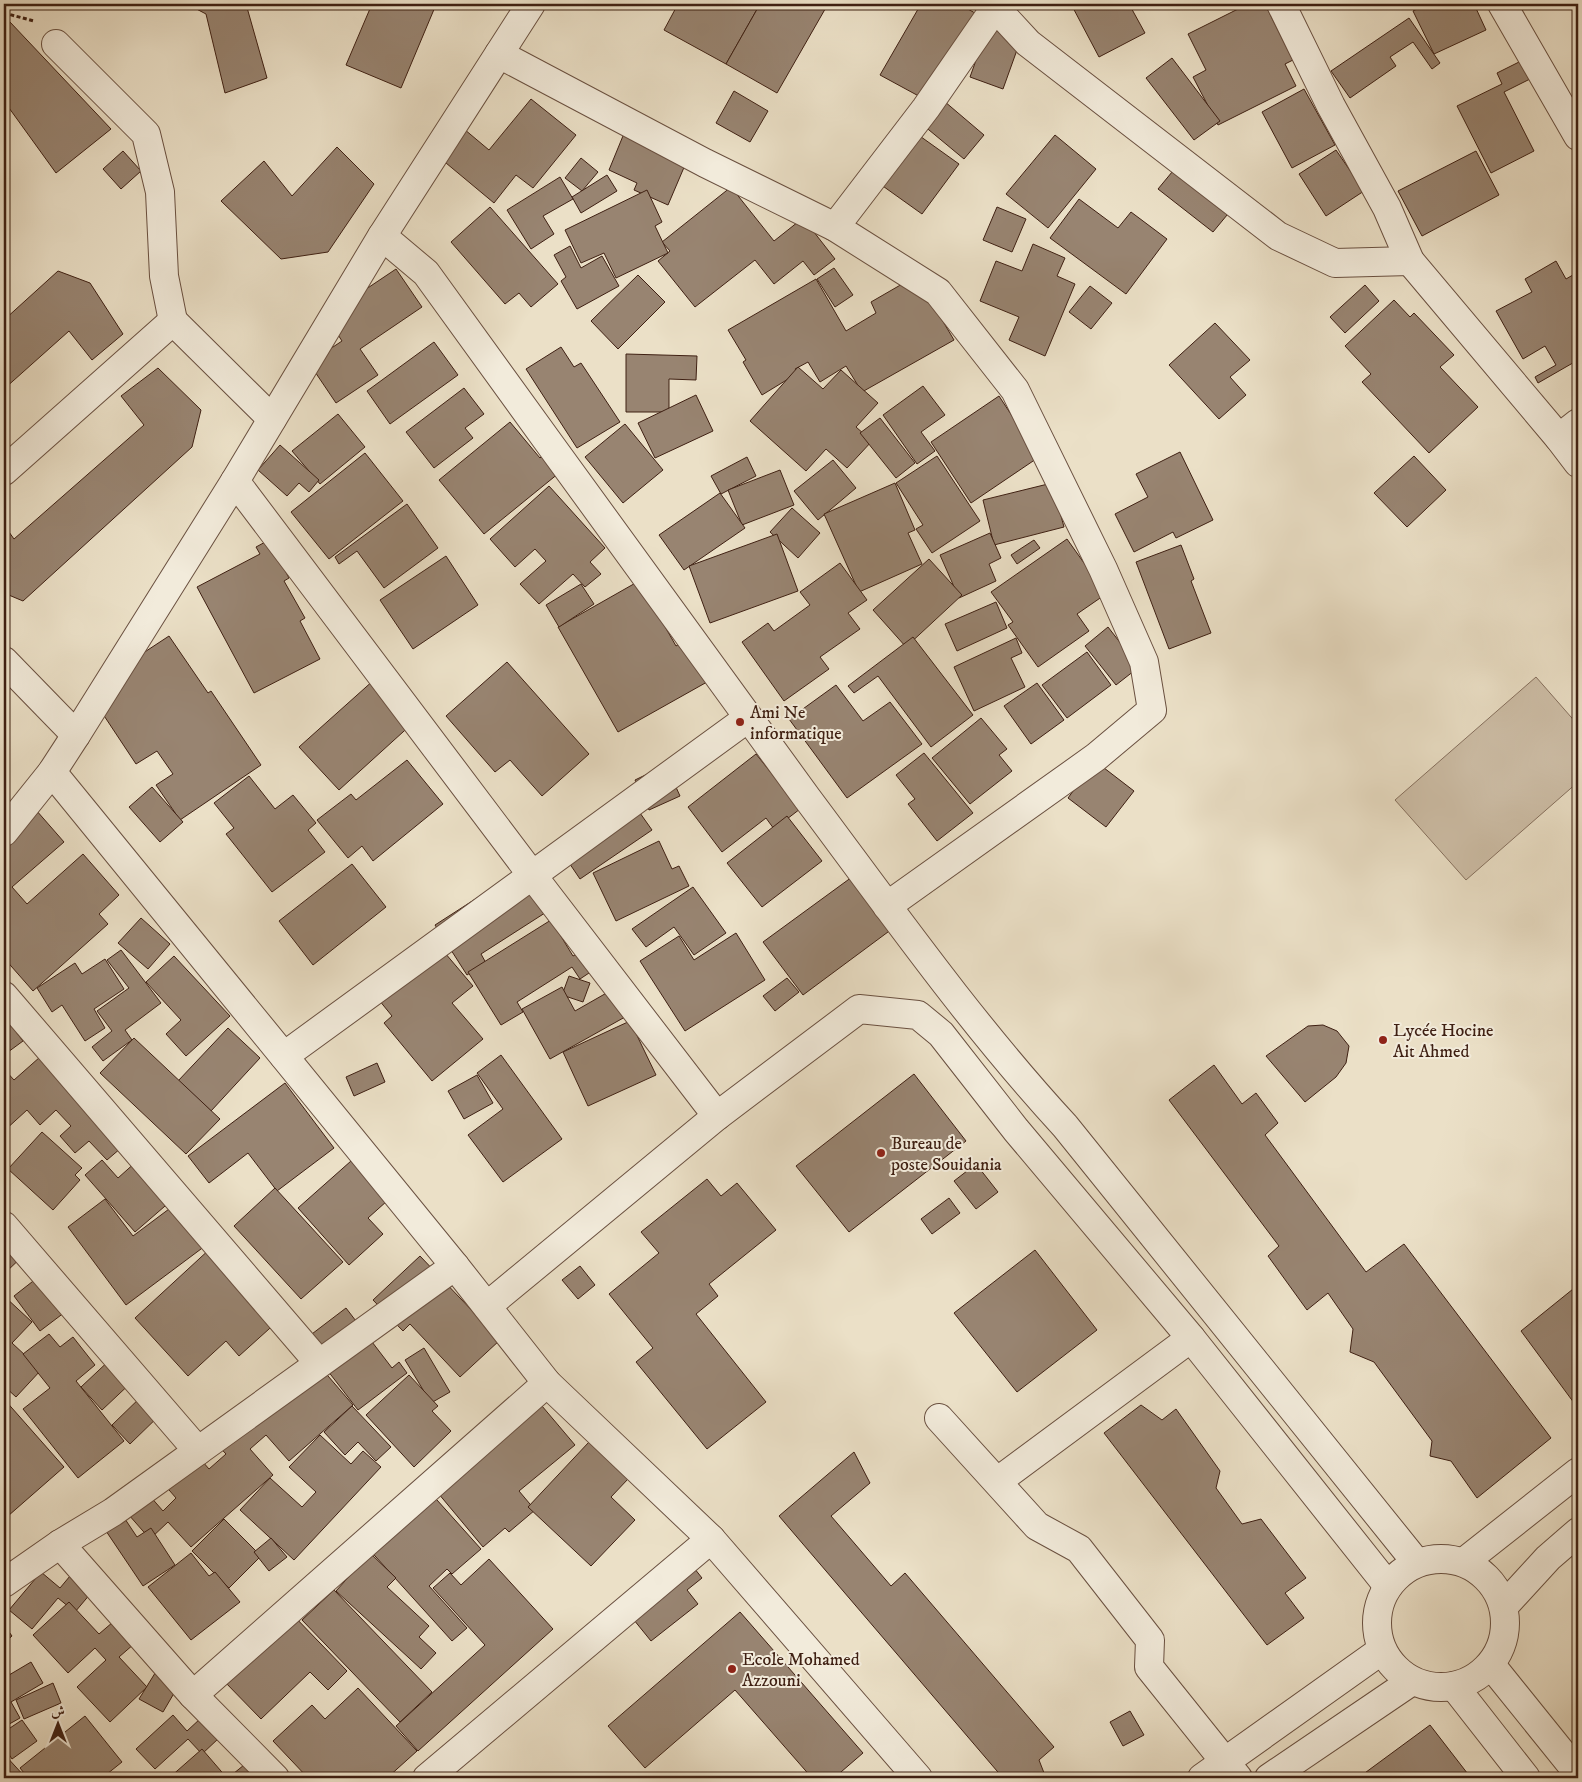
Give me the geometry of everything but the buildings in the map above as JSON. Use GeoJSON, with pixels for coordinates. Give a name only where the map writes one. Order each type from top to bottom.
{"type":"FeatureCollection","features":[{"type":"Feature","properties":{"kind":"street"},"geometry":{"type":"LineString","coordinates":[[4,832],[52,772],[76,735],[235,481],[382,236],[531,4]]}},
{"type":"Feature","properties":{"kind":"street"},"geometry":{"type":"LineString","coordinates":[[1281,4],[1331,106],[1387,208],[1410,261],[1569,430],[1578,463]]}},
{"type":"Feature","properties":{"kind":"street"},"geometry":{"type":"LineString","coordinates":[[1502,4],[1578,136]]}},
{"type":"Feature","properties":{"kind":"street"},"geometry":{"type":"LineString","coordinates":[[835,228],[926,108],[993,6],[1028,43],[1278,236],[1335,263],[1410,261]]}},
{"type":"Feature","properties":{"kind":"street"},"geometry":{"type":"LineString","coordinates":[[56,44],[146,134],[160,192],[164,276],[172,321],[272,419]]}},
{"type":"Feature","properties":{"kind":"street"},"geometry":{"type":"LineString","coordinates":[[499,54],[835,228],[938,292],[1015,390],[1103,569],[1144,662],[1152,710],[1096,757],[887,906]]}},
{"type":"Feature","properties":{"kind":"street"},"geometry":{"type":"LineString","coordinates":[[382,236],[426,273],[748,718],[887,906],[1016,1073],[1065,1126],[1416,1562]]}},
{"type":"Feature","properties":{"kind":"street"},"geometry":{"type":"LineString","coordinates":[[4,471],[172,321]]}},
{"type":"Feature","properties":{"kind":"street"},"geometry":{"type":"LineString","coordinates":[[235,481],[716,1116]]}},
{"type":"Feature","properties":{"kind":"street"},"geometry":{"type":"LineString","coordinates":[[4,660],[76,735]]}},
{"type":"Feature","properties":{"kind":"street"},"geometry":{"type":"LineString","coordinates":[[284,1056],[748,718]]}},
{"type":"Feature","properties":{"kind":"street"},"geometry":{"type":"LineString","coordinates":[[52,772],[455,1266],[547,1383],[711,1539],[918,1778]]}},
{"type":"Feature","properties":{"kind":"street"},"geometry":{"type":"LineString","coordinates":[[4,996],[320,1363]]}},
{"type":"Feature","properties":{"kind":"street"},"geometry":{"type":"LineString","coordinates":[[487,1306],[716,1116],[859,1009],[918,1015],[941,1034],[1016,1130],[1191,1338],[1388,1586]]}},
{"type":"Feature","properties":{"kind":"street"},"geometry":{"type":"LineString","coordinates":[[4,1226],[198,1451]]}},
{"type":"Feature","properties":{"kind":"street"},"geometry":{"type":"LineString","coordinates":[[6,1576],[113,1512],[455,1266]]}},
{"type":"Feature","properties":{"kind":"street"},"geometry":{"type":"LineString","coordinates":[[998,1481],[1191,1338]]}},
{"type":"Feature","properties":{"kind":"street"},"geometry":{"type":"LineString","coordinates":[[193,1695],[547,1383]]}},
{"type":"Feature","properties":{"kind":"street"},"geometry":{"type":"LineString","coordinates":[[939,1418],[1037,1526],[1079,1549],[1150,1640],[1149,1667],[1231,1770]]}},
{"type":"Feature","properties":{"kind":"street"},"geometry":{"type":"LineString","coordinates":[[1464,1562],[1578,1472]]}},
{"type":"Feature","properties":{"kind":"street"},"geometry":{"type":"LineString","coordinates":[[1504,1606],[1548,1558],[1578,1532]]}},
{"type":"Feature","properties":{"kind":"street"},"geometry":{"type":"LineString","coordinates":[[428,1778],[711,1539]]}},
{"type":"Feature","properties":{"kind":"street"},"geometry":{"type":"LineString","coordinates":[[60,1544],[193,1695],[276,1778]]}},
{"type":"Feature","properties":{"kind":"street"},"geometry":{"type":"LineString","coordinates":[[1443,1558],[1464,1562],[1482,1572],[1496,1588],[1504,1606],[1506,1627],[1502,1647],[1491,1665],[1475,1678],[1454,1686],[1433,1687],[1412,1681],[1395,1668],[1382,1650],[1377,1628],[1378,1606],[1388,1586],[1416,1562],[1443,1558]]}},
{"type":"Feature","properties":{"kind":"street"},"geometry":{"type":"LineString","coordinates":[[1202,1778],[1231,1770],[1382,1650]]}},
{"type":"Feature","properties":{"kind":"street"},"geometry":{"type":"LineString","coordinates":[[1491,1665],[1578,1772]]}},
{"type":"Feature","properties":{"kind":"street"},"geometry":{"type":"LineString","coordinates":[[1269,1778],[1412,1681]]}},
{"type":"Feature","properties":{"kind":"street"},"geometry":{"type":"LineString","coordinates":[[1454,1686],[1526,1778]]}},
{"type":"Feature","properties":{"kind":"shaded area"},"geometry":{"type":"Polygon","coordinates":[[[1536,677],[1578,725],[1578,782],[1466,880],[1395,800],[1536,677]]]}},
{"type":"Feature","properties":{"kind":"place","name":"Ami Ne informatique"},"geometry":{"type":"Point","coordinates":[740,722]}},
{"type":"Feature","properties":{"kind":"place","name":"Lycée Hocine Ait Ahmed"},"geometry":{"type":"Point","coordinates":[1383,1040]}},
{"type":"Feature","properties":{"kind":"place","name":"Bureau de poste Souidania"},"geometry":{"type":"Point","coordinates":[881,1153]}},
{"type":"Feature","properties":{"kind":"place","name":"Ecole Mohamed Azzouni"},"geometry":{"type":"Point","coordinates":[732,1669]}}]}
